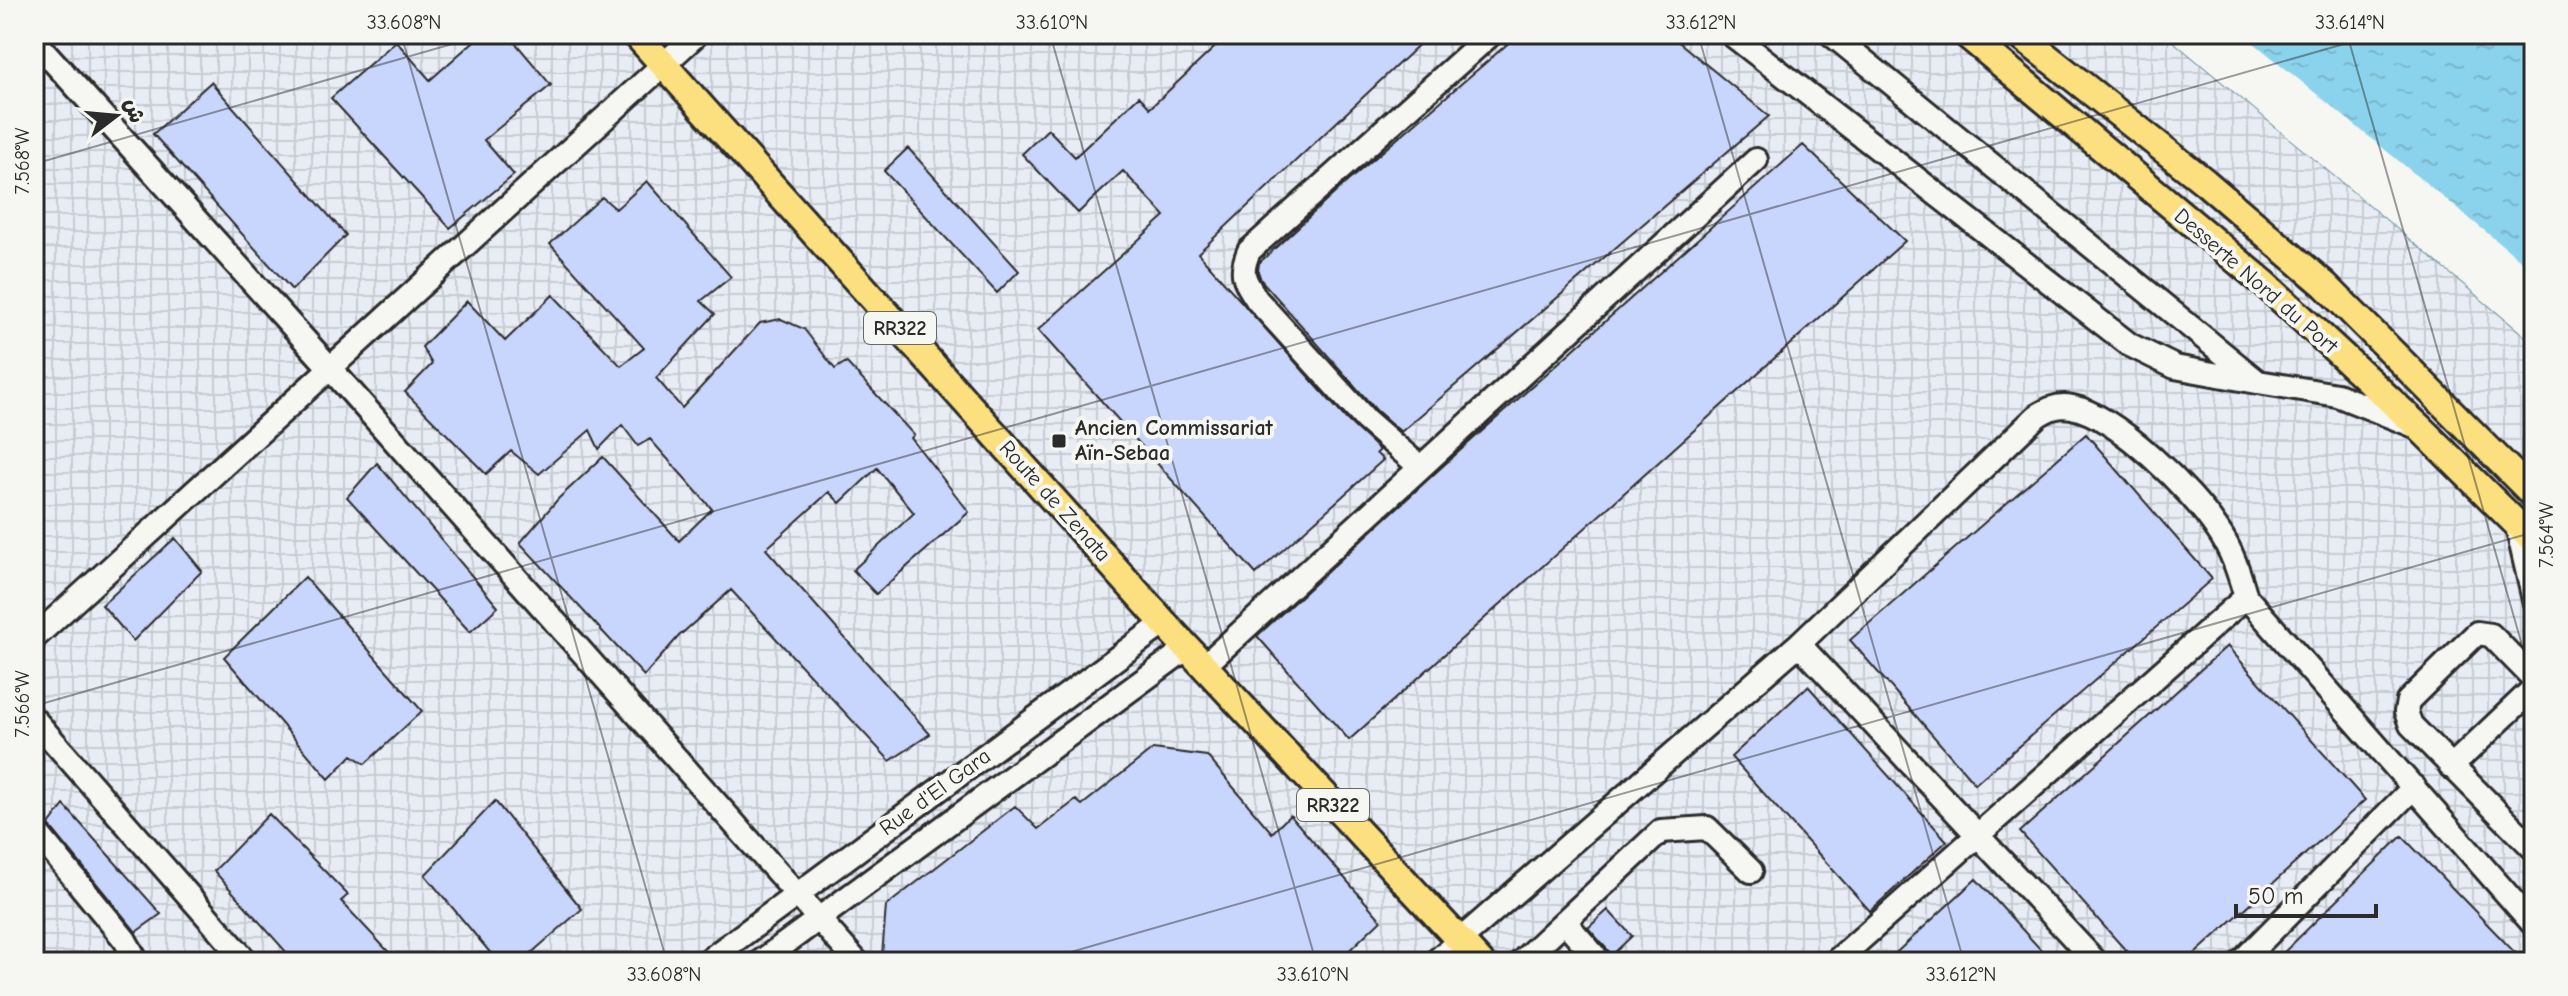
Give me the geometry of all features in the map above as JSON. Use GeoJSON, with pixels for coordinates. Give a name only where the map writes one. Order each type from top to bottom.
{"type":"FeatureCollection","features":[{"type":"Feature","properties":{"kind":"main road","name":"Route de Zenata"},"geometry":{"type":"LineString","coordinates":[[636,34],[1164,623],[1480,962]]}},
{"type":"Feature","properties":{"kind":"main road","name":"Desserte Nord du Port"},"geometry":{"type":"LineString","coordinates":[[1966,34],[2265,284],[2420,428],[2525,532]]}},
{"type":"Feature","properties":{"kind":"main road","name":"Desserte Nord du Port"},"geometry":{"type":"LineString","coordinates":[[2018,34],[2205,182],[2325,285],[2534,495]]}},
{"type":"Feature","properties":{"kind":"street"},"geometry":{"type":"LineString","coordinates":[[34,638],[697,34]]}},
{"type":"Feature","properties":{"kind":"street"},"geometry":{"type":"LineString","coordinates":[[1420,467],[1366,420],[1257,300],[1246,283],[1242,268],[1249,251],[1491,34]]}},
{"type":"Feature","properties":{"kind":"street"},"geometry":{"type":"LineString","coordinates":[[1731,34],[2130,345],[2175,367],[2337,395],[2420,428]]}},
{"type":"Feature","properties":{"kind":"street"},"geometry":{"type":"LineString","coordinates":[[1831,34],[2258,382]]}},
{"type":"Feature","properties":{"kind":"street"},"geometry":{"type":"LineString","coordinates":[[34,40],[330,368],[857,962]]}},
{"type":"Feature","properties":{"kind":"street","name":"Rue d'El Gara"},"geometry":{"type":"LineString","coordinates":[[760,962],[817,919],[1195,657],[1420,467],[1756,160]]}},
{"type":"Feature","properties":{"kind":"street"},"geometry":{"type":"LineString","coordinates":[[1435,962],[1799,644],[2037,416],[2061,406],[2081,410],[2108,424],[2140,447],[2187,491],[2229,547],[2246,597],[2534,925]]}},
{"type":"Feature","properties":{"kind":"street"},"geometry":{"type":"LineString","coordinates":[[2525,532],[2534,600]]}},
{"type":"Feature","properties":{"kind":"street"},"geometry":{"type":"LineString","coordinates":[[1835,962],[2246,597]]}},
{"type":"Feature","properties":{"kind":"street","name":"Rue d'El Gara"},"geometry":{"type":"LineString","coordinates":[[706,962],[1164,623]]}},
{"type":"Feature","properties":{"kind":"street"},"geometry":{"type":"LineString","coordinates":[[2534,679],[2491,635],[2477,633],[2408,701],[2406,712],[2411,725],[2534,849]]}},
{"type":"Feature","properties":{"kind":"street"},"geometry":{"type":"LineString","coordinates":[[1799,644],[2096,962]]}},
{"type":"Feature","properties":{"kind":"street"},"geometry":{"type":"LineString","coordinates":[[2451,767],[2534,688]]}},
{"type":"Feature","properties":{"kind":"street"},"geometry":{"type":"LineString","coordinates":[[34,719],[247,962]]}},
{"type":"Feature","properties":{"kind":"street"},"geometry":{"type":"LineString","coordinates":[[2241,962],[2414,787]]}},
{"type":"Feature","properties":{"kind":"street"},"geometry":{"type":"LineString","coordinates":[[1521,962],[1661,831],[1707,828],[1751,871]]}},
{"type":"Feature","properties":{"kind":"street"},"geometry":{"type":"LineString","coordinates":[[34,829],[125,940],[137,962]]}},
{"type":"Feature","properties":{"kind":"street"},"geometry":{"type":"LineString","coordinates":[[1565,922],[1600,962]]}},
{"type":"Feature","properties":{"kind":"shaded area"},"geometry":{"type":"Polygon","coordinates":[[[34,34],[2165,34],[2534,343],[2534,962],[34,962],[34,34]]]}},
{"type":"Feature","properties":{"kind":"water"},"geometry":{"type":"Polygon","coordinates":[[[2165,34],[2534,34],[2534,343],[2165,34]]]}},
{"type":"Feature","properties":{"kind":"pier"},"geometry":{"type":"Polygon","coordinates":[[[2165,34],[2243,34],[2534,271],[2534,343],[2165,34]]]}},
{"type":"Feature","properties":{"kind":"building"},"geometry":{"type":"Polygon","coordinates":[[[482,34],[508,34],[551,85],[484,140],[514,175],[450,228],[331,98],[396,41],[430,80],[482,34]]]}},
{"type":"Feature","properties":{"kind":"building"},"geometry":{"type":"Polygon","coordinates":[[[1229,34],[1430,34],[1198,253],[1347,420],[1379,450],[1376,453],[1383,460],[1256,574],[1038,330],[1165,216],[1123,171],[1078,213],[1022,154],[1048,129],[1075,157],[1139,96],[1150,108],[1229,34]]]}},
{"type":"Feature","properties":{"kind":"building"},"geometry":{"type":"Polygon","coordinates":[[[1519,34],[1669,34],[1769,116],[1401,432],[1376,410],[1261,280],[1259,263],[1348,181],[1519,34]]]}},
{"type":"Feature","properties":{"kind":"building"},"geometry":{"type":"Polygon","coordinates":[[[211,82],[346,235],[292,290],[153,134],[211,82]]]}},
{"type":"Feature","properties":{"kind":"building"},"geometry":{"type":"Polygon","coordinates":[[[1803,145],[1905,241],[1349,740],[1257,636],[1803,145]]]}},
{"type":"Feature","properties":{"kind":"building"},"geometry":{"type":"Polygon","coordinates":[[[908,148],[1019,271],[997,293],[884,171],[908,148]]]}},
{"type":"Feature","properties":{"kind":"building"},"geometry":{"type":"Polygon","coordinates":[[[647,181],[731,277],[701,301],[715,314],[656,378],[682,408],[760,323],[781,319],[804,329],[835,369],[846,362],[914,435],[911,438],[969,512],[876,594],[853,570],[914,513],[877,468],[840,503],[829,492],[766,549],[930,734],[890,761],[731,590],[679,636],[644,676],[520,543],[558,499],[603,457],[679,541],[712,509],[650,439],[638,446],[622,425],[599,449],[590,430],[539,474],[511,451],[486,474],[405,392],[432,364],[422,347],[467,301],[505,341],[553,295],[621,366],[644,348],[550,244],[602,197],[616,209],[647,181]]]}},
{"type":"Feature","properties":{"kind":"building"},"geometry":{"type":"Polygon","coordinates":[[[2086,434],[2212,579],[1975,784],[1850,640],[2086,434]]]}},
{"type":"Feature","properties":{"kind":"building"},"geometry":{"type":"Polygon","coordinates":[[[377,463],[498,607],[470,632],[347,497],[377,463]]]}},
{"type":"Feature","properties":{"kind":"building"},"geometry":{"type":"Polygon","coordinates":[[[175,538],[202,571],[133,641],[102,605],[175,538]]]}},
{"type":"Feature","properties":{"kind":"building"},"geometry":{"type":"Polygon","coordinates":[[[305,577],[422,711],[365,764],[352,755],[329,779],[224,657],[305,577]]]}},
{"type":"Feature","properties":{"kind":"building"},"geometry":{"type":"Polygon","coordinates":[[[2227,646],[2365,800],[2186,962],[2136,962],[2020,832],[2227,646]]]}},
{"type":"Feature","properties":{"kind":"building"},"geometry":{"type":"Polygon","coordinates":[[[1808,686],[1947,841],[1870,911],[1731,757],[1808,686]]]}},
{"type":"Feature","properties":{"kind":"building"},"geometry":{"type":"Polygon","coordinates":[[[1153,749],[1207,756],[1272,833],[1290,815],[1381,920],[1337,962],[888,962],[882,956],[886,906],[1015,806],[1038,829],[1076,800],[1082,805],[1153,749]]]}},
{"type":"Feature","properties":{"kind":"building"},"geometry":{"type":"Polygon","coordinates":[[[495,801],[582,909],[521,962],[498,962],[425,875],[495,801]]]}},
{"type":"Feature","properties":{"kind":"building"},"geometry":{"type":"Polygon","coordinates":[[[64,805],[161,914],[136,932],[49,825],[64,805]]]}},
{"type":"Feature","properties":{"kind":"building"},"geometry":{"type":"Polygon","coordinates":[[[269,814],[348,895],[341,901],[398,962],[295,962],[214,871],[269,814]]]}},
{"type":"Feature","properties":{"kind":"building"},"geometry":{"type":"Polygon","coordinates":[[[2402,836],[2524,962],[2274,962],[2402,836]]]}},
{"type":"Feature","properties":{"kind":"building"},"geometry":{"type":"Polygon","coordinates":[[[1976,879],[2052,962],[1886,962],[1976,879]]]}},
{"type":"Feature","properties":{"kind":"building"},"geometry":{"type":"Polygon","coordinates":[[[1608,910],[1632,936],[1612,955],[1588,928],[1608,910]]]}},
{"type":"Feature","properties":{"kind":"place","name":"Ancien Commissariat Aïn-Sebaa"},"geometry":{"type":"Point","coordinates":[1059,441]}}]}
